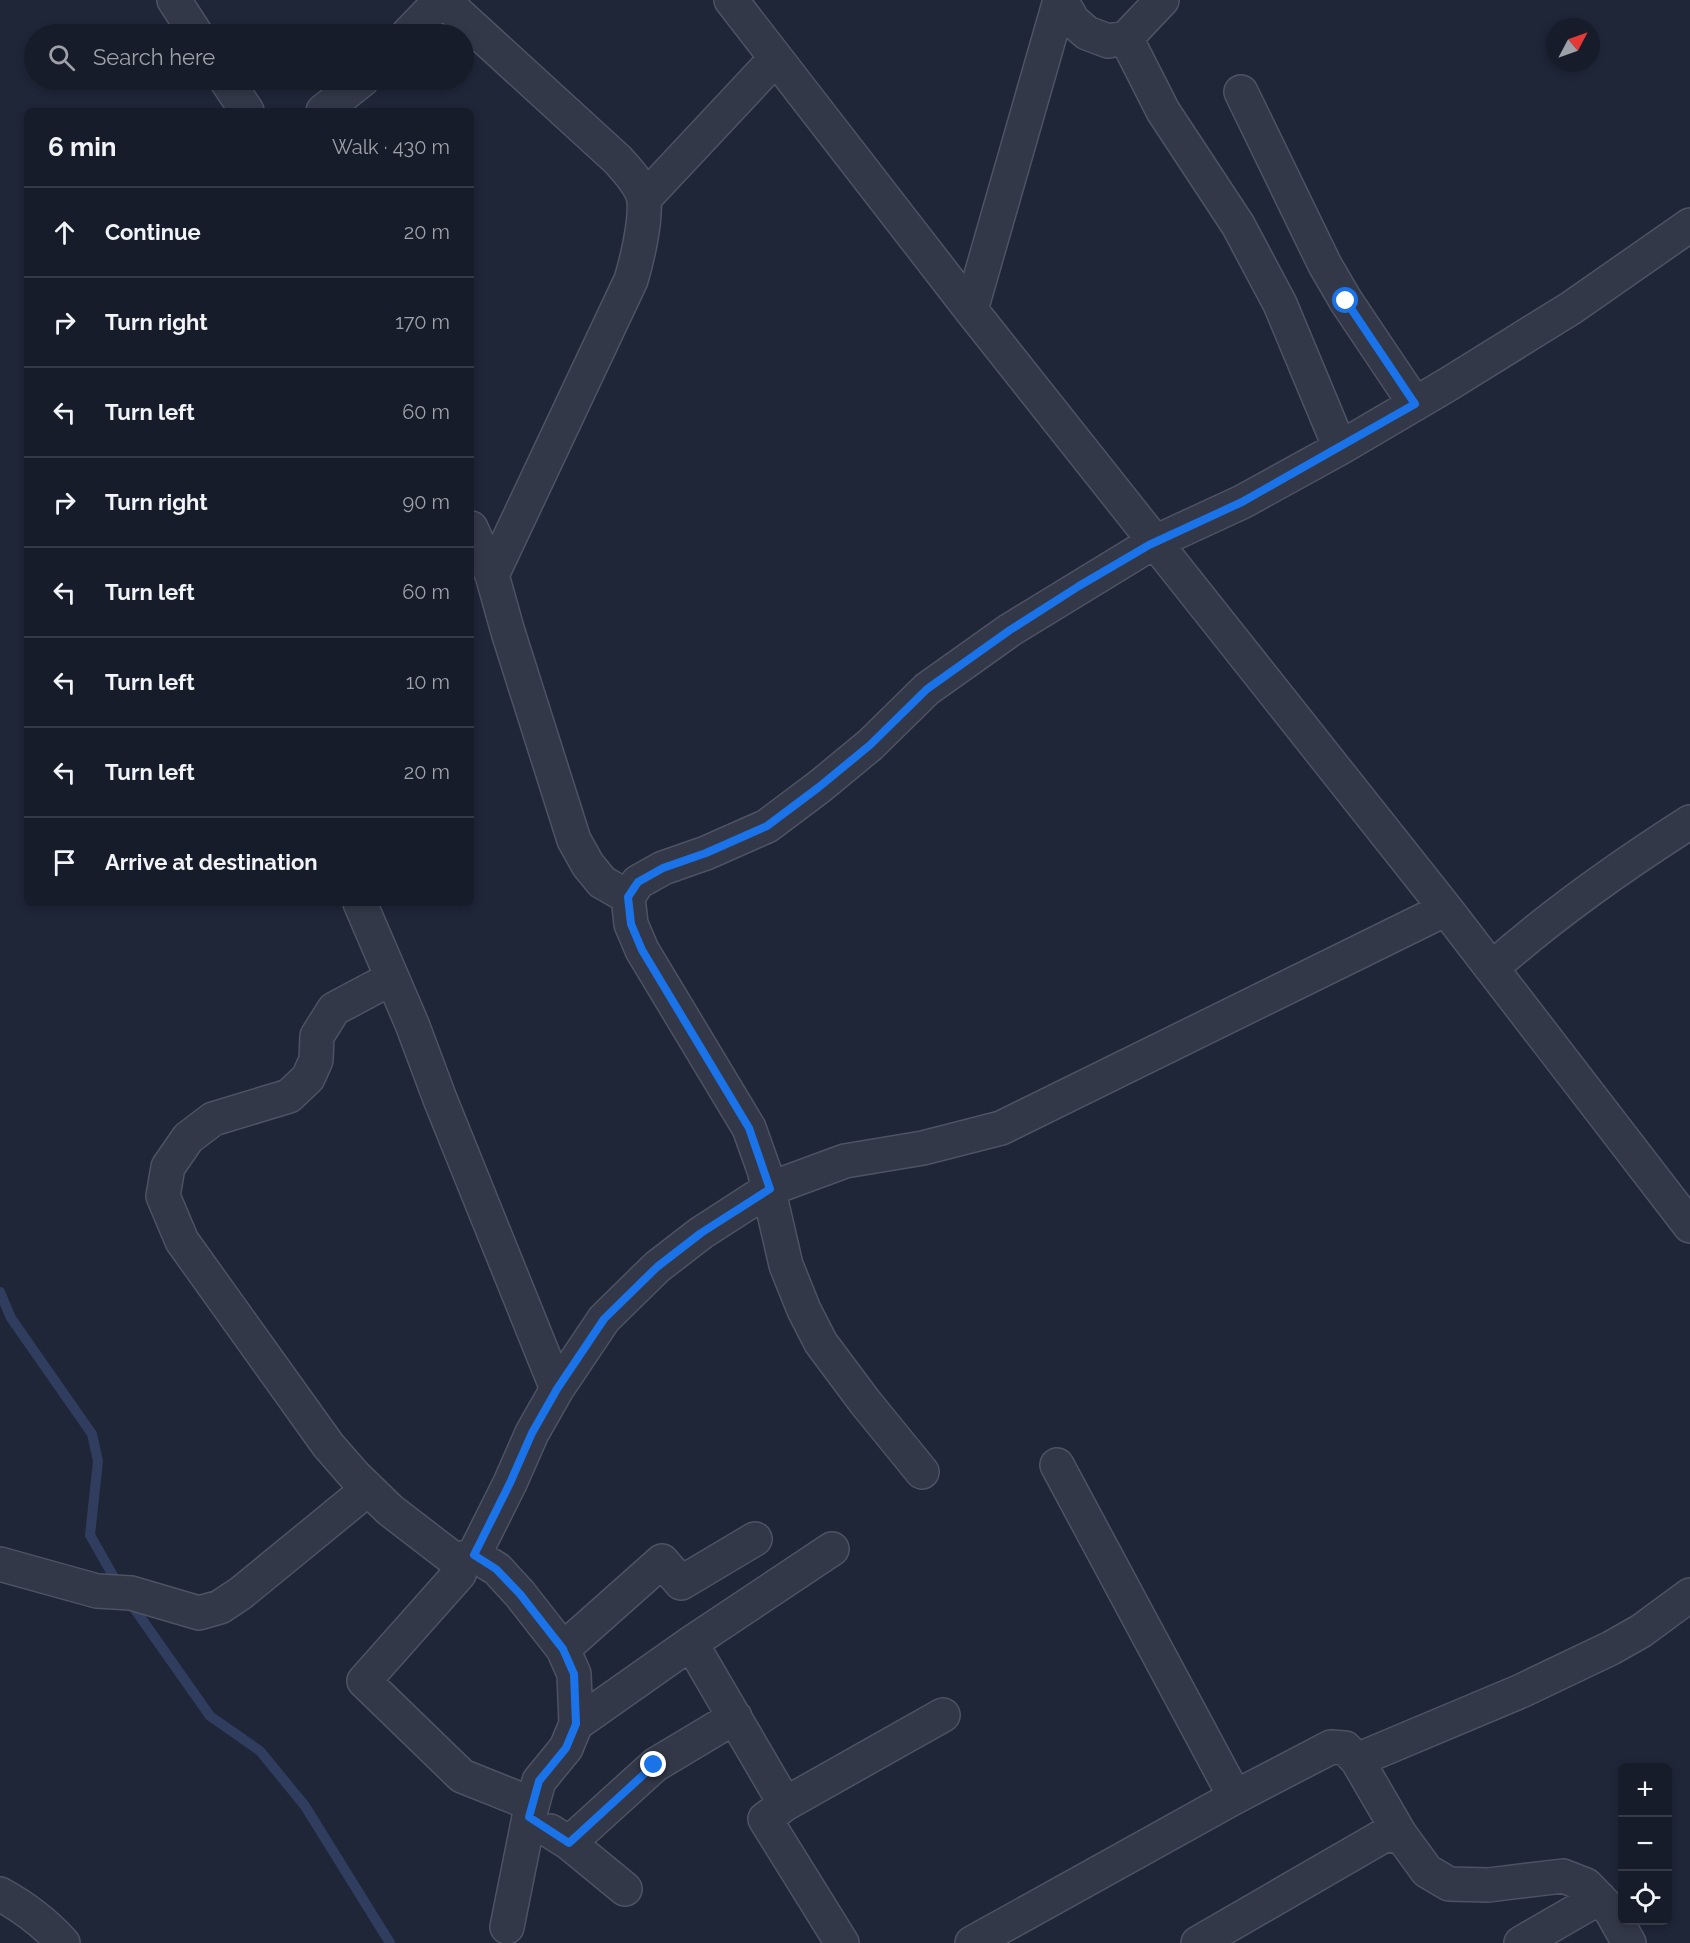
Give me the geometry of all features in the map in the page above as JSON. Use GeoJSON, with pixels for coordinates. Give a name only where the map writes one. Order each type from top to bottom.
{"type":"FeatureCollection","features":[{"type":"Feature","properties":{"kind":"street"},"geometry":{"type":"LineString","coordinates":[[174,0],[190,24]]}},
{"type":"Feature","properties":{"kind":"street"},"geometry":{"type":"LineString","coordinates":[[418,24],[442,0],[468,24]]}},
{"type":"Feature","properties":{"kind":"street"},"geometry":{"type":"LineString","coordinates":[[731,0],[970,309],[1446,909],[1690,1226]]}},
{"type":"Feature","properties":{"kind":"street"},"geometry":{"type":"LineString","coordinates":[[970,309],[1060,0]]}},
{"type":"Feature","properties":{"kind":"street"},"geometry":{"type":"LineString","coordinates":[[1060,0],[1073,21],[1087,33],[1108,41],[1126,38],[1161,0]]}},
{"type":"Feature","properties":{"kind":"street"},"geometry":{"type":"LineString","coordinates":[[474,29],[618,160],[632,177],[644,199],[638,256],[631,280],[492,575]]}},
{"type":"Feature","properties":{"kind":"street"},"geometry":{"type":"LineString","coordinates":[[1126,38],[1163,111],[1238,225],[1280,304],[1340,448]]}},
{"type":"Feature","properties":{"kind":"street"},"geometry":{"type":"LineString","coordinates":[[644,199],[776,58]]}},
{"type":"Feature","properties":{"kind":"street"},"geometry":{"type":"LineString","coordinates":[[233,90],[245,108]]}},
{"type":"Feature","properties":{"kind":"street"},"geometry":{"type":"LineString","coordinates":[[327,108],[349,90]]}},
{"type":"Feature","properties":{"kind":"street"},"geometry":{"type":"LineString","coordinates":[[1241,92],[1325,265],[1346,301],[1415,404]]}},
{"type":"Feature","properties":{"kind":"street"},"geometry":{"type":"LineString","coordinates":[[922,1472],[821,1343],[808,1318],[786,1265],[770,1189],[749,1128],[642,950],[631,924],[628,897],[638,882],[663,868],[706,853],[767,826],[870,745],[936,682],[1010,630],[1079,586],[1155,542],[1242,502],[1415,404],[1571,308],[1690,225]]}},
{"type":"Feature","properties":{"kind":"street"},"geometry":{"type":"LineString","coordinates":[[474,535],[492,575],[573,840],[602,882],[628,897]]}},
{"type":"Feature","properties":{"kind":"street"},"geometry":{"type":"LineString","coordinates":[[1491,968],[1523,940],[1647,850],[1690,822]]}},
{"type":"Feature","properties":{"kind":"street"},"geometry":{"type":"LineString","coordinates":[[361,906],[557,1389]]}},
{"type":"Feature","properties":{"kind":"street"},"geometry":{"type":"LineString","coordinates":[[625,1889],[530,1810],[462,1776],[364,1682],[459,1574],[465,1558],[510,1483],[532,1433],[557,1389],[604,1319],[657,1267],[701,1233],[770,1189],[845,1161],[923,1148],[1001,1128],[1446,909]]}},
{"type":"Feature","properties":{"kind":"street"},"geometry":{"type":"LineString","coordinates":[[392,978],[333,1009],[317,1036],[316,1060],[308,1078],[289,1096],[213,1119],[188,1138],[168,1167],[163,1196],[182,1241],[328,1445],[390,1510],[465,1558],[496,1569],[520,1594],[563,1649],[574,1674],[576,1724],[566,1748],[539,1781],[530,1810],[507,1927]]}},
{"type":"Feature","properties":{"kind":"street"},"geometry":{"type":"LineString","coordinates":[[1057,1465],[1235,1797]]}},
{"type":"Feature","properties":{"kind":"street"},"geometry":{"type":"LineString","coordinates":[[0,1564],[97,1591],[131,1593],[199,1613],[220,1607],[241,1593],[368,1489]]}},
{"type":"Feature","properties":{"kind":"street"},"geometry":{"type":"LineString","coordinates":[[563,1649],[662,1561],[681,1583],[755,1539]]}},
{"type":"Feature","properties":{"kind":"street"},"geometry":{"type":"LineString","coordinates":[[576,1724],[691,1643],[832,1549]]}},
{"type":"Feature","properties":{"kind":"street"},"geometry":{"type":"LineString","coordinates":[[1357,1760],[1521,1691],[1611,1648],[1641,1631],[1690,1595]]}},
{"type":"Feature","properties":{"kind":"street"},"geometry":{"type":"LineString","coordinates":[[691,1643],[785,1804]]}},
{"type":"Feature","properties":{"kind":"street"},"geometry":{"type":"LineString","coordinates":[[842,1943],[765,1819],[785,1804],[943,1715]]}},
{"type":"Feature","properties":{"kind":"street"},"geometry":{"type":"LineString","coordinates":[[569,1843],[654,1765],[735,1717]]}},
{"type":"Feature","properties":{"kind":"street"},"geometry":{"type":"LineString","coordinates":[[972,1943],[1235,1797],[1331,1747],[1345,1748],[1357,1760],[1400,1834],[1427,1871],[1449,1884],[1488,1885],[1563,1876],[1586,1885],[1599,1898],[1611,1911],[1629,1943]]}},
{"type":"Feature","properties":{"kind":"street"},"geometry":{"type":"LineString","coordinates":[[1198,1943],[1383,1836],[1400,1834]]}},
{"type":"Feature","properties":{"kind":"street"},"geometry":{"type":"LineString","coordinates":[[0,1894],[19,1904],[52,1930],[63,1943]]}},
{"type":"Feature","properties":{"kind":"street"},"geometry":{"type":"LineString","coordinates":[[1521,1943],[1599,1898]]}},
{"type":"Feature","properties":{"kind":"waterway"},"geometry":{"type":"LineString","coordinates":[[0,1292],[11,1318],[92,1434],[98,1461],[90,1535],[120,1588]]}},
{"type":"Feature","properties":{"kind":"waterway"},"geometry":{"type":"LineString","coordinates":[[129,1601],[210,1716],[260,1751],[305,1806],[390,1943]]}},
{"type":"Feature","properties":{"kind":"route"},"geometry":{"type":"LineString","coordinates":[[654,1765],[569,1843],[529,1817],[539,1781],[566,1748],[576,1724],[574,1674],[563,1649],[520,1594],[496,1569],[474,1555],[532,1433],[557,1389],[604,1319],[657,1267],[701,1233],[770,1189],[749,1128],[642,950],[631,924],[628,897],[638,882],[663,868],[706,853],[767,826],[870,745],[927,689],[1010,630],[1079,586],[1149,545],[1242,502],[1415,404],[1386,364],[1346,301]]}}]}
